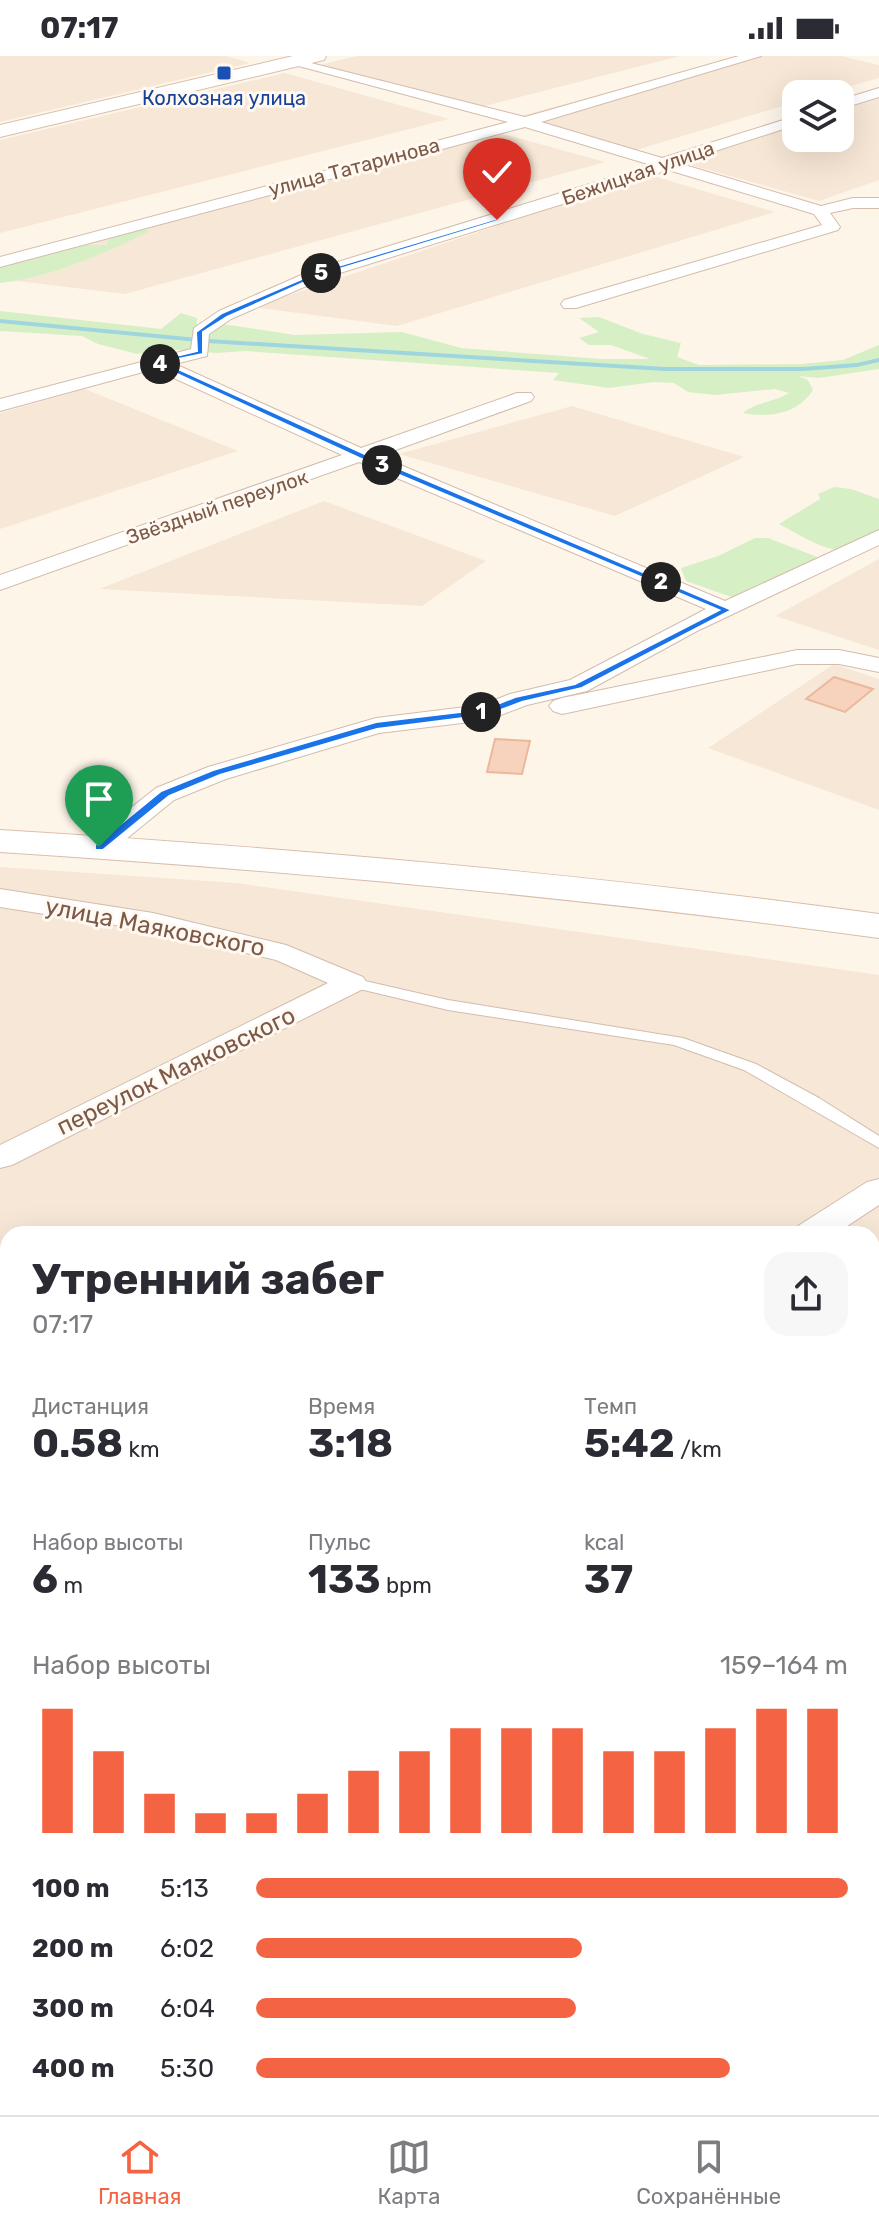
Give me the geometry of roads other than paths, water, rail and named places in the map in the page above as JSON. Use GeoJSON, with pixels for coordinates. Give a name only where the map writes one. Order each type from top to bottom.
{"type":"FeatureCollection","features":[{"type":"Feature","properties":{"kind":"main road"},"geometry":{"type":"LineString","coordinates":[[0,131],[317,56]]}},
{"type":"Feature","properties":{"kind":"main road"},"geometry":{"type":"LineString","coordinates":[[0,841],[560,885],[879,926]]}},
{"type":"Feature","properties":{"kind":"street","name":"улица Татаринова"},"geometry":{"type":"LineString","coordinates":[[0,262],[525,122],[754,56]]}},
{"type":"Feature","properties":{"kind":"street"},"geometry":{"type":"LineString","coordinates":[[296,61],[525,122],[820,211],[853,203],[879,203]]}},
{"type":"Feature","properties":{"kind":"street"},"geometry":{"type":"LineString","coordinates":[[854,100],[879,92]]}},
{"type":"Feature","properties":{"kind":"street","name":"Бежицкая улица"},"geometry":{"type":"LineString","coordinates":[[0,405],[200,352],[200,332],[225,315],[321,273],[651,172],[663,163],[782,125]]}},
{"type":"Feature","properties":{"kind":"street"},"geometry":{"type":"LineString","coordinates":[[853,203],[879,210]]}},
{"type":"Feature","properties":{"kind":"street"},"geometry":{"type":"LineString","coordinates":[[570,304],[832,227],[820,211]]}},
{"type":"Feature","properties":{"kind":"street"},"geometry":{"type":"LineString","coordinates":[[155,362],[362,456],[727,610]]}},
{"type":"Feature","properties":{"kind":"street","name":"Звёздный переулок"},"geometry":{"type":"LineString","coordinates":[[0,583],[524,397]]}},
{"type":"Feature","properties":{"kind":"street"},"geometry":{"type":"LineString","coordinates":[[487,712],[519,699],[578,686],[689,626],[879,537]]}},
{"type":"Feature","properties":{"kind":"street"},"geometry":{"type":"LineString","coordinates":[[99,847],[165,794],[217,773],[376,726],[487,712],[573,706],[657,684],[797,657],[839,657],[879,665]]}},
{"type":"Feature","properties":{"kind":"street","name":"улица Маяковского"},"geometry":{"type":"LineString","coordinates":[[0,898],[153,922],[286,954],[352,983]]}},
{"type":"Feature","properties":{"kind":"street","name":"переулок Маяковского"},"geometry":{"type":"LineString","coordinates":[[0,1158],[352,983]]}},
{"type":"Feature","properties":{"kind":"street"},"geometry":{"type":"LineString","coordinates":[[823,1226],[879,1190]]}},
{"type":"Feature","properties":{"kind":"lane"},"geometry":{"type":"LineString","coordinates":[[352,983],[448,1005],[677,1041],[750,1067],[813,1101],[879,1143]]}},
{"type":"Feature","properties":{"kind":"waterway"},"geometry":{"type":"LineString","coordinates":[[0,321],[208,341],[665,369],[803,369],[879,360]]}},
{"type":"Feature","properties":{"kind":"place","name":"Колхозная улица"},"geometry":{"type":"Point","coordinates":[224,73]}}]}
